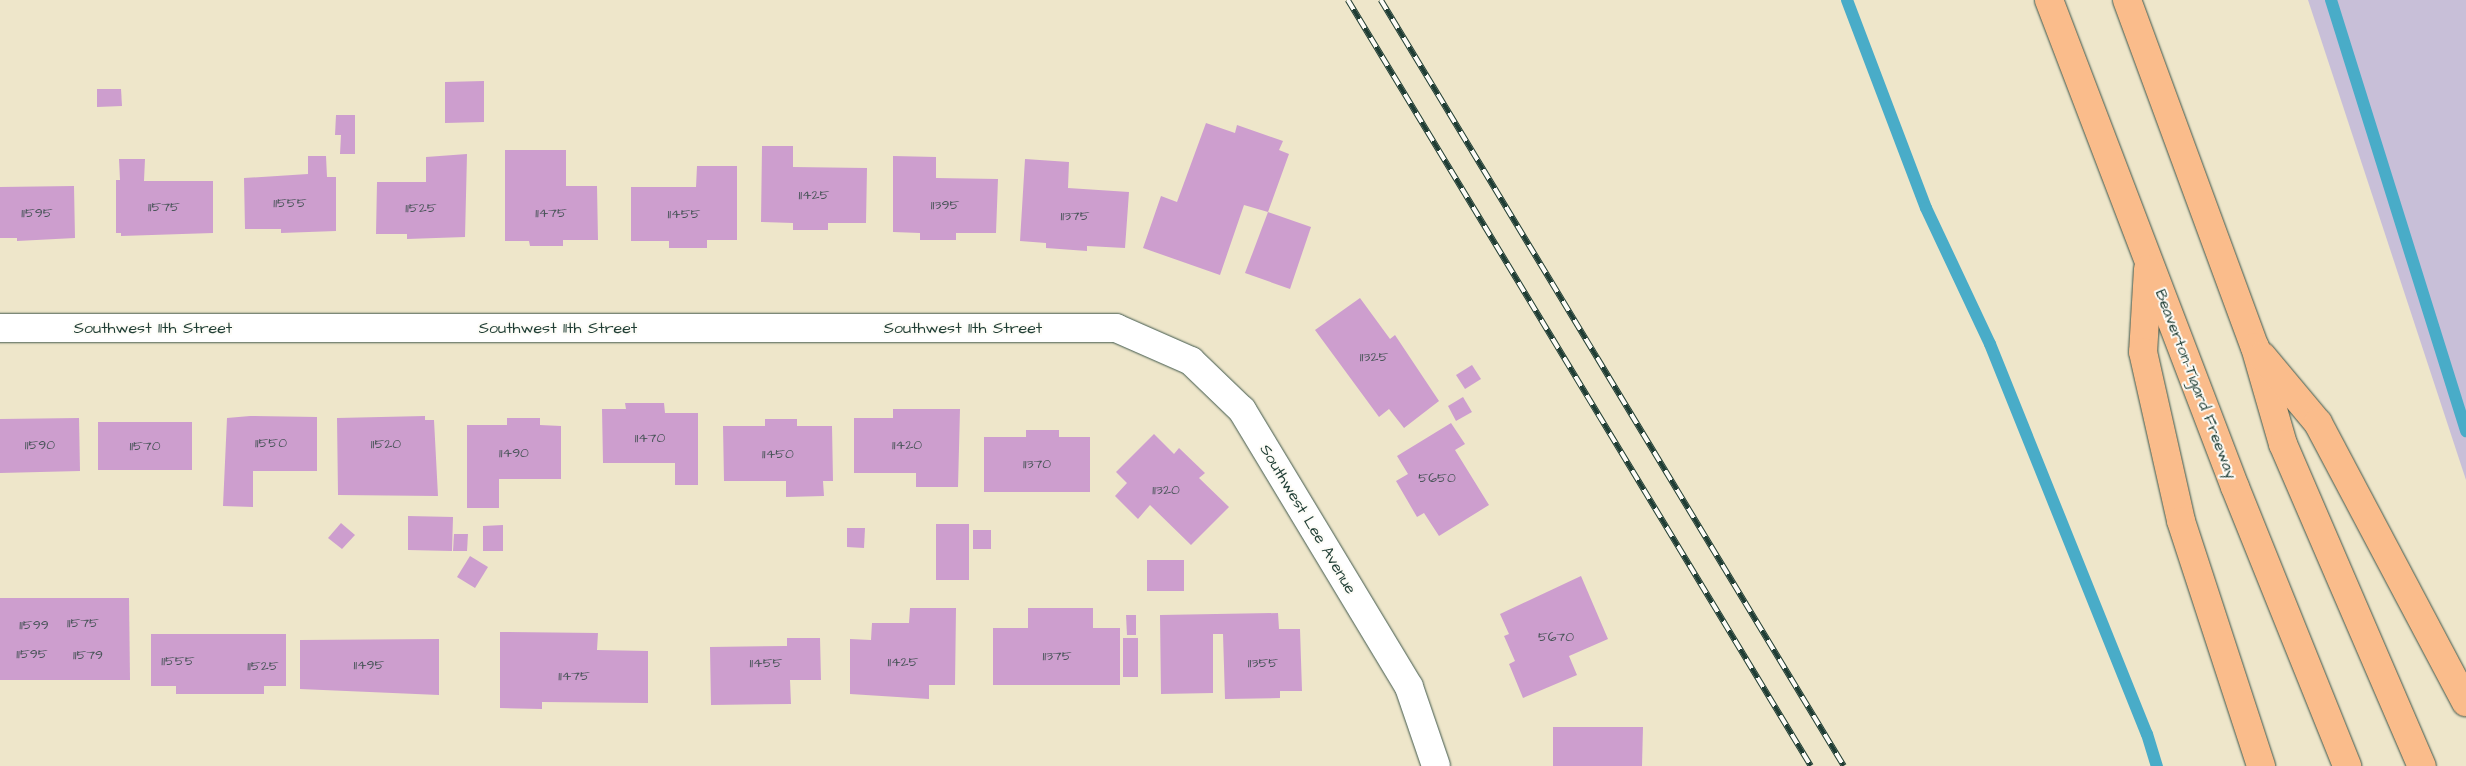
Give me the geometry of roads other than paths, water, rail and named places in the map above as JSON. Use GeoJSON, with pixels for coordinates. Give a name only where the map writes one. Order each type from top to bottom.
{"type":"FeatureCollection","features":[{"type":"Feature","properties":{"kind":"highway","name":"Beaverton-Tigard Freeway"},"geometry":{"type":"LineString","coordinates":[[2050,0],[2235,487],[2347,766]]}},
{"type":"Feature","properties":{"kind":"highway"},"geometry":{"type":"LineString","coordinates":[[2126,0],[2255,347],[2283,444],[2422,766]]}},
{"type":"Feature","properties":{"kind":"highway"},"geometry":{"type":"LineString","coordinates":[[2149,260],[2143,352],[2182,521],[2261,766]]}},
{"type":"Feature","properties":{"kind":"highway"},"geometry":{"type":"LineString","coordinates":[[2255,347],[2318,423],[2466,702]]}},
{"type":"Feature","properties":{"kind":"street","name":"Southwest 11th Street"},"geometry":{"type":"LineString","coordinates":[[0,328],[1116,328]]}},
{"type":"Feature","properties":{"kind":"street","name":"Southwest Lee Avenue"},"geometry":{"type":"LineString","coordinates":[[1116,328],[1191,361],[1242,410],[1409,687],[1436,766]]}},
{"type":"Feature","properties":{"kind":"waterway"},"geometry":{"type":"LineString","coordinates":[[1847,0],[1926,208],[1990,344],[2147,734],[2157,766]]}},
{"type":"Feature","properties":{"kind":"waterway"},"geometry":{"type":"LineString","coordinates":[[2331,0],[2466,431]]}},
{"type":"Feature","properties":{"kind":"railway"},"geometry":{"type":"LineString","coordinates":[[1348,0],[1811,766]]}},
{"type":"Feature","properties":{"kind":"railway"},"geometry":{"type":"LineString","coordinates":[[1381,0],[1844,766]]}}]}
